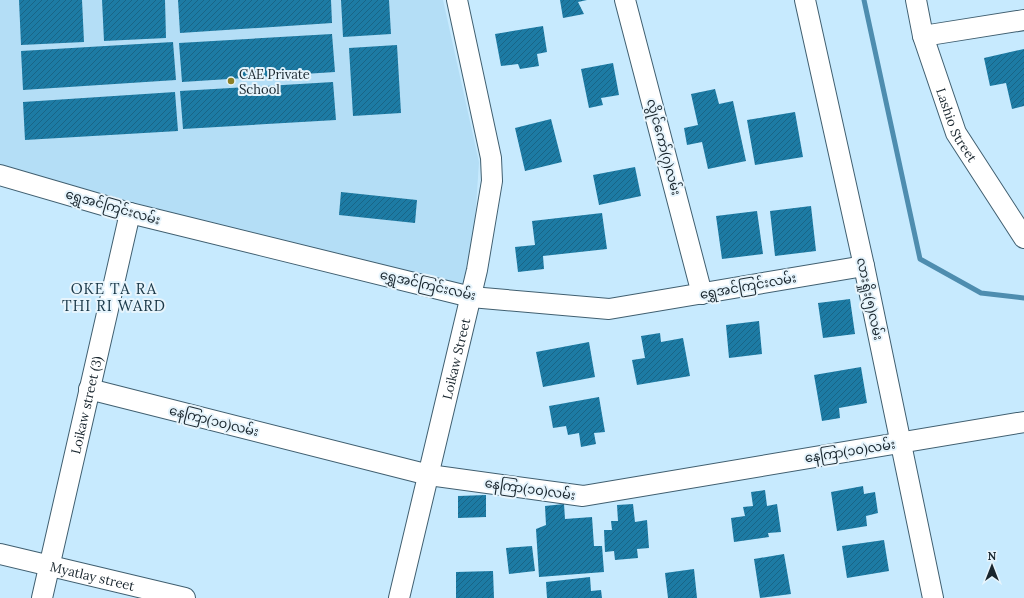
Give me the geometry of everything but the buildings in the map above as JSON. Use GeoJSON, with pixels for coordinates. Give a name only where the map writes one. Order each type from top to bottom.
{"type":"FeatureCollection","features":[{"type":"Feature","properties":{"kind":"street","name":"Loikaw Street"},"geometry":{"type":"LineString","coordinates":[[400,598],[477,270],[492,181],[491,158],[457,0]]}},
{"type":"Feature","properties":{"kind":"street","name":"လွိုင်ကော်(၇)လမ်း"},"geometry":{"type":"LineString","coordinates":[[625,0],[702,294]]}},
{"type":"Feature","properties":{"kind":"street","name":"လားရှိုး(၅)လမ်း"},"geometry":{"type":"LineString","coordinates":[[805,0],[864,266],[933,598]]}},
{"type":"Feature","properties":{"kind":"street","name":"Lashio Street"},"geometry":{"type":"LineString","coordinates":[[916,0],[923,36],[956,134],[1022,233]]}},
{"type":"Feature","properties":{"kind":"street"},"geometry":{"type":"LineString","coordinates":[[923,36],[1024,20]]}},
{"type":"Feature","properties":{"kind":"street","name":"ရွှေအင်ကြင်းလမ်း"},"geometry":{"type":"LineString","coordinates":[[0,175],[130,213],[471,297],[609,309],[864,266]]}},
{"type":"Feature","properties":{"kind":"street","name":"Loikaw street (3)"},"geometry":{"type":"LineString","coordinates":[[42,598],[130,213]]}},
{"type":"Feature","properties":{"kind":"street","name":"နေကြာ(၁၀)လမ်း"},"geometry":{"type":"LineString","coordinates":[[89,389],[429,475],[583,496],[1024,422]]}},
{"type":"Feature","properties":{"kind":"street","name":"Myatlay street"},"geometry":{"type":"LineString","coordinates":[[0,554],[50,564],[185,598]]}},
{"type":"Feature","properties":{"kind":"shaded area","name":"CAE Private School"},"geometry":{"type":"Polygon","coordinates":[[[0,0],[443,0],[479,162],[470,296],[0,165],[0,0]]]}},
{"type":"Feature","properties":{"kind":"waterway"},"geometry":{"type":"LineString","coordinates":[[864,0],[920,259],[981,293],[1024,298]]}},
{"type":"Feature","properties":{"kind":"place","name":"CAE Private School"},"geometry":{"type":"Point","coordinates":[231,81]}},
{"type":"Feature","properties":{"kind":"district","name":"OKE TA RA THI RI WARD"},"geometry":{"type":"Point","coordinates":[114,296]}}]}
